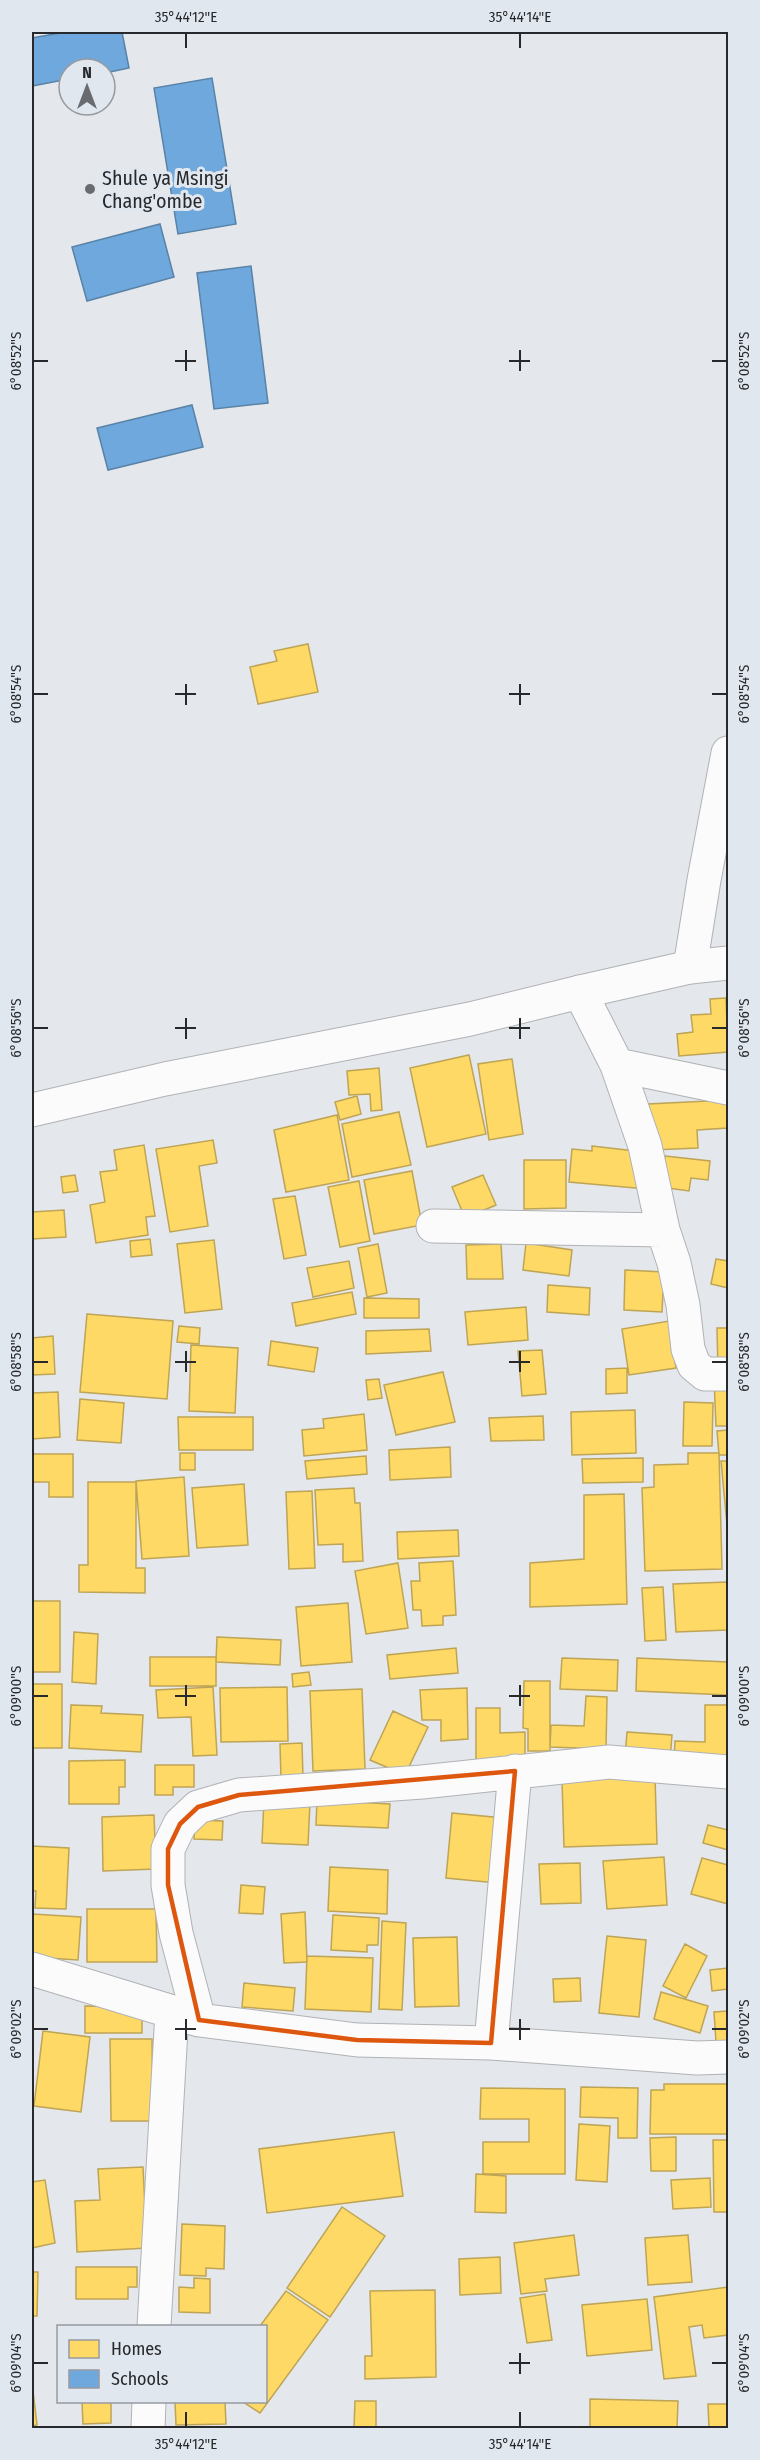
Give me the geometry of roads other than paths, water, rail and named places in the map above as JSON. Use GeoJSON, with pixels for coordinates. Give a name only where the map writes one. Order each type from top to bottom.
{"type":"FeatureCollection","features":[{"type":"Feature","properties":{"kind":"street"},"geometry":{"type":"LineString","coordinates":[[690,968],[704,880],[729,753]]}},
{"type":"Feature","properties":{"kind":"street"},"geometry":{"type":"LineString","coordinates":[[32,1110],[165,1079],[470,1019],[690,968],[729,963]]}},
{"type":"Feature","properties":{"kind":"street"},"geometry":{"type":"LineString","coordinates":[[580,992],[617,1065],[645,1146],[663,1230],[674,1263],[683,1305],[688,1349],[694,1365],[705,1374],[729,1374]]}},
{"type":"Feature","properties":{"kind":"street"},"geometry":{"type":"LineString","coordinates":[[617,1065],[729,1088]]}},
{"type":"Feature","properties":{"kind":"street"},"geometry":{"type":"LineString","coordinates":[[433,1226],[663,1230]]}},
{"type":"Feature","properties":{"kind":"street"},"geometry":{"type":"LineString","coordinates":[[154,2325],[186,2016],[168,1885],[168,1849],[180,1824],[198,1807],[239,1795],[422,1782],[609,1762],[707,1768],[729,1772]]}},
{"type":"Feature","properties":{"kind":"street"},"geometry":{"type":"LineString","coordinates":[[491,2043],[515,1771]]}},
{"type":"Feature","properties":{"kind":"street"},"geometry":{"type":"LineString","coordinates":[[32,1969],[186,2016],[357,2040],[491,2043],[697,2058],[729,2057]]}},
{"type":"Feature","properties":{"kind":"street"},"geometry":{"type":"LineString","coordinates":[[148,2428],[149,2403]]}},
{"type":"Feature","properties":{"kind":"place","name":"Shule ya Msingi Chang'ombe"},"geometry":{"type":"Point","coordinates":[90,189]}}]}
